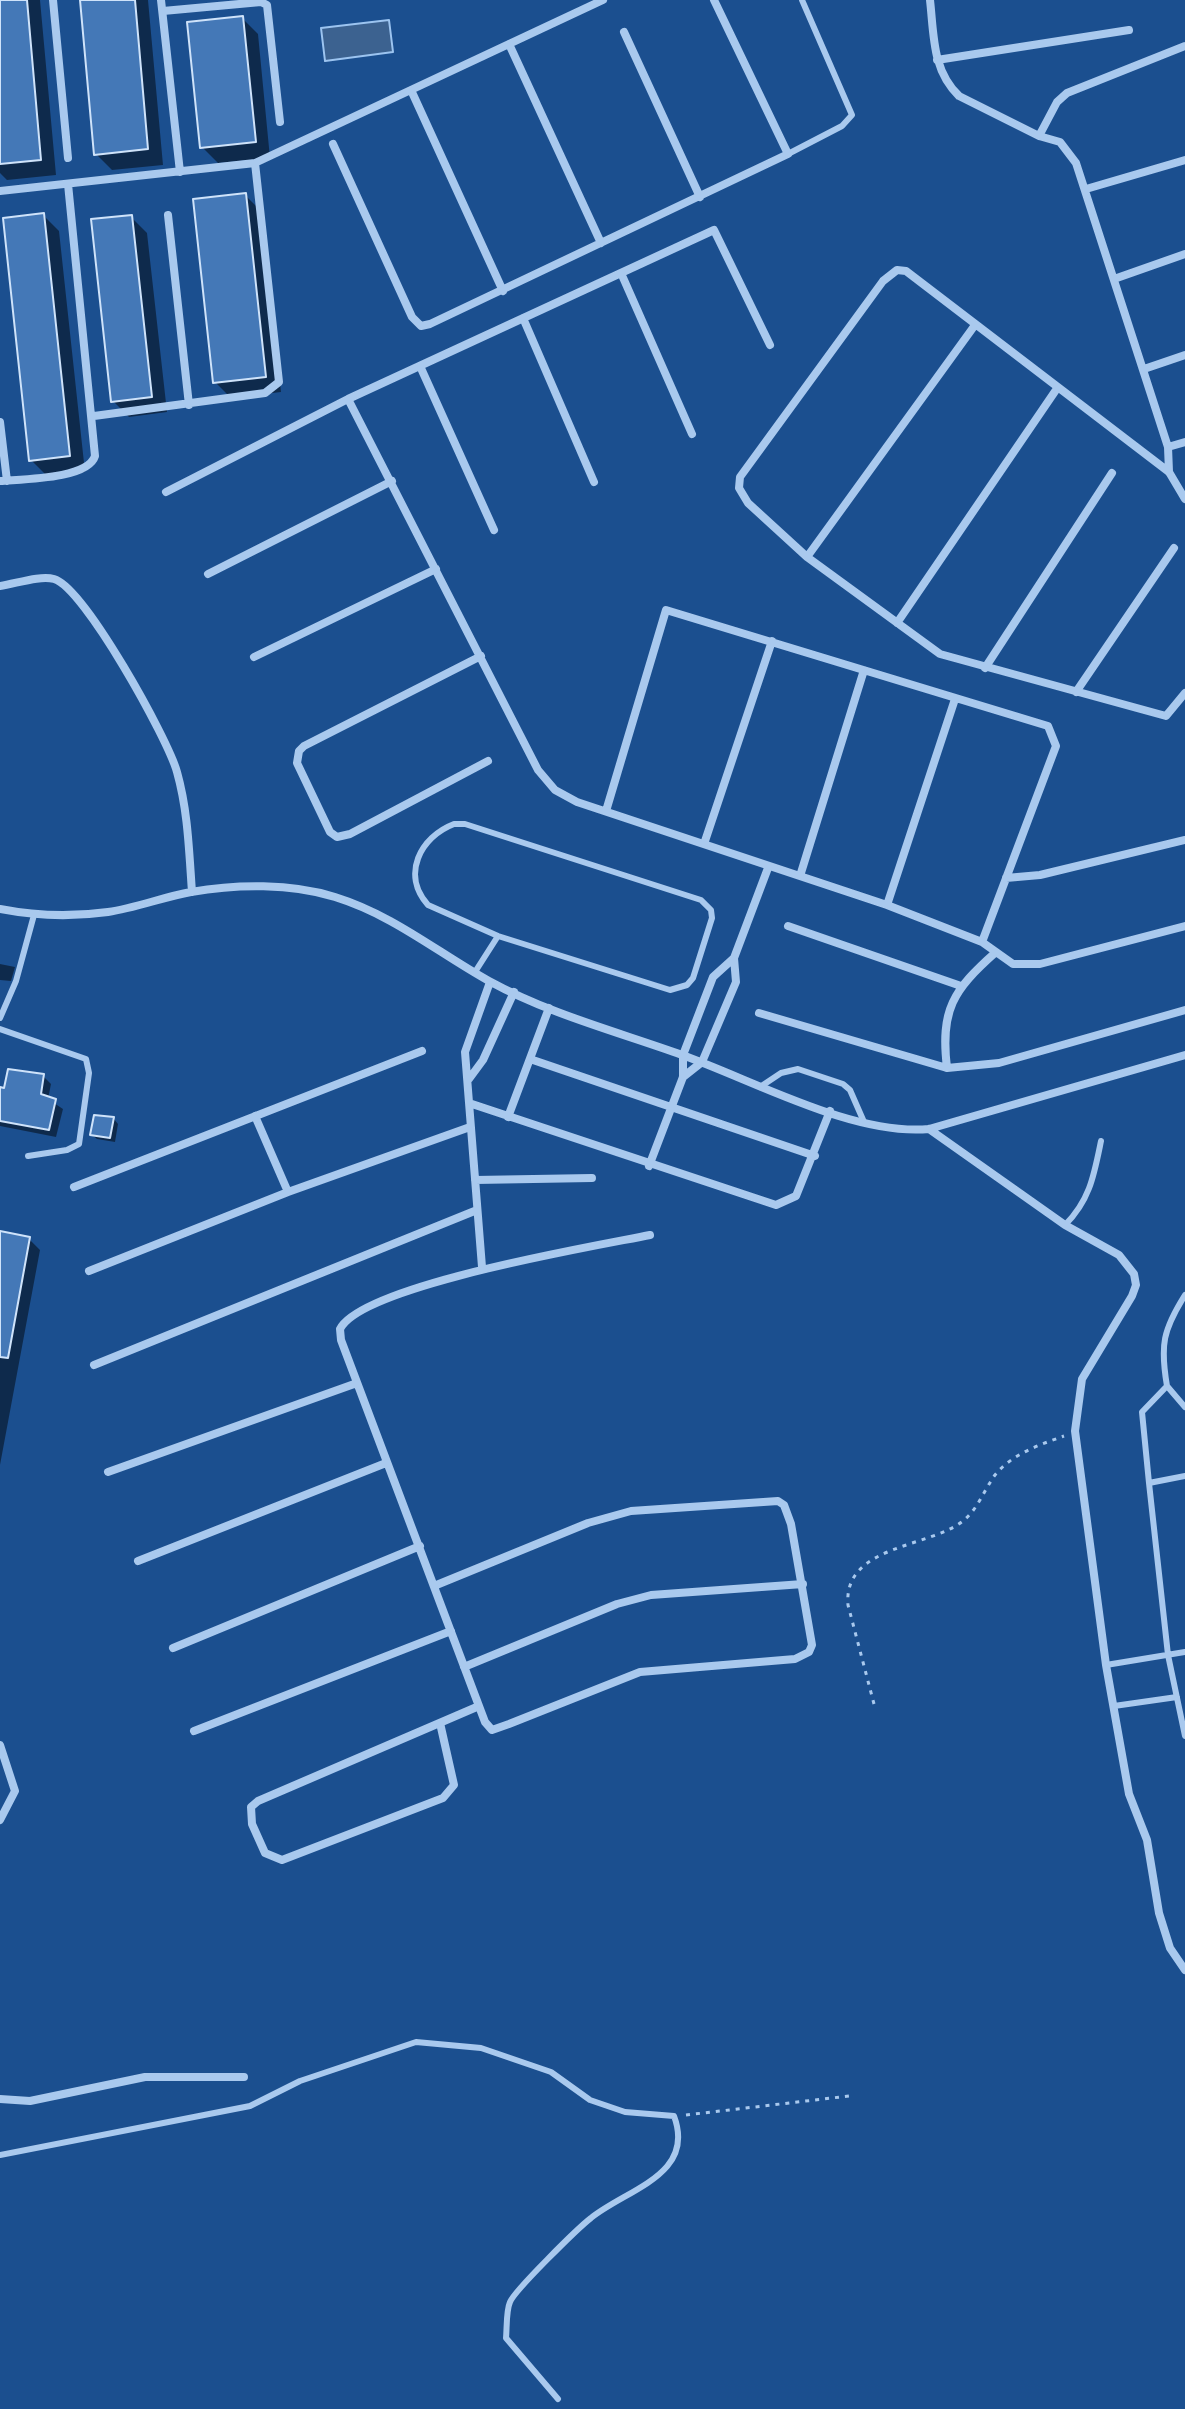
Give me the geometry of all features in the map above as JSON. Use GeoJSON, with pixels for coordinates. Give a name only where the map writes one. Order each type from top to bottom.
{"type":"FeatureCollection","features":[{"type":"Feature","properties":{"kind":"street"},"geometry":{"type":"LineString","coordinates":[[53,0],[68,158]]}},
{"type":"Feature","properties":{"kind":"street"},"geometry":{"type":"LineString","coordinates":[[161,0],[180,172]]}},
{"type":"Feature","properties":{"kind":"street"},"geometry":{"type":"LineString","coordinates":[[0,191],[255,163],[603,0]]}},
{"type":"Feature","properties":{"kind":"street"},"geometry":{"type":"LineString","coordinates":[[333,144],[416,322],[430,324],[788,154],[714,0]]}},
{"type":"Feature","properties":{"kind":"street"},"geometry":{"type":"LineString","coordinates":[[930,0],[942,77],[959,96],[1039,136],[1060,142],[1070,153],[1086,189],[1144,369],[1168,447],[1169,472]]}},
{"type":"Feature","properties":{"kind":"street"},"geometry":{"type":"LineString","coordinates":[[163,11],[261,2],[267,5],[280,122]]}},
{"type":"Feature","properties":{"kind":"street"},"geometry":{"type":"LineString","coordinates":[[937,60],[1129,30]]}},
{"type":"Feature","properties":{"kind":"street"},"geometry":{"type":"LineString","coordinates":[[624,32],[700,197]]}},
{"type":"Feature","properties":{"kind":"street"},"geometry":{"type":"LineString","coordinates":[[509,44],[601,243]]}},
{"type":"Feature","properties":{"kind":"street"},"geometry":{"type":"LineString","coordinates":[[1039,136],[1057,102],[1067,93],[1185,46]]}},
{"type":"Feature","properties":{"kind":"street"},"geometry":{"type":"LineString","coordinates":[[411,90],[503,291]]}},
{"type":"Feature","properties":{"kind":"street"},"geometry":{"type":"LineString","coordinates":[[1086,189],[1185,160]]}},
{"type":"Feature","properties":{"kind":"street"},"geometry":{"type":"LineString","coordinates":[[94,416],[265,393],[279,382],[255,163]]}},
{"type":"Feature","properties":{"kind":"street"},"geometry":{"type":"LineString","coordinates":[[0,422],[3,481],[89,468],[95,456],[94,416],[68,184]]}},
{"type":"Feature","properties":{"kind":"street"},"geometry":{"type":"LineString","coordinates":[[168,215],[189,405]]}},
{"type":"Feature","properties":{"kind":"street"},"geometry":{"type":"LineString","coordinates":[[166,492],[348,399],[714,230],[770,345]]}},
{"type":"Feature","properties":{"kind":"street"},"geometry":{"type":"LineString","coordinates":[[1114,279],[1185,254]]}},
{"type":"Feature","properties":{"kind":"street"},"geometry":{"type":"LineString","coordinates":[[1185,499],[1169,472],[906,271],[897,270],[883,281],[740,477],[742,496],[807,557],[940,654],[1166,716],[1185,693]]}},
{"type":"Feature","properties":{"kind":"street"},"geometry":{"type":"LineString","coordinates":[[621,273],[692,434]]}},
{"type":"Feature","properties":{"kind":"street"},"geometry":{"type":"LineString","coordinates":[[523,318],[594,482]]}},
{"type":"Feature","properties":{"kind":"street"},"geometry":{"type":"LineString","coordinates":[[807,557],[975,325]]}},
{"type":"Feature","properties":{"kind":"street"},"geometry":{"type":"LineString","coordinates":[[1144,369],[1185,355]]}},
{"type":"Feature","properties":{"kind":"street"},"geometry":{"type":"LineString","coordinates":[[420,366],[494,530]]}},
{"type":"Feature","properties":{"kind":"street"},"geometry":{"type":"LineString","coordinates":[[897,623],[1058,387]]}},
{"type":"Feature","properties":{"kind":"street"},"geometry":{"type":"LineString","coordinates":[[348,399],[538,770],[555,790],[577,802],[768,868],[887,905],[982,942],[1013,964],[1040,964],[1185,926]]}},
{"type":"Feature","properties":{"kind":"street"},"geometry":{"type":"LineString","coordinates":[[1168,447],[1185,442]]}},
{"type":"Feature","properties":{"kind":"street"},"geometry":{"type":"LineString","coordinates":[[985,668],[1112,473]]}},
{"type":"Feature","properties":{"kind":"street"},"geometry":{"type":"LineString","coordinates":[[208,574],[392,481]]}},
{"type":"Feature","properties":{"kind":"street"},"geometry":{"type":"LineString","coordinates":[[1076,692],[1174,548]]}},
{"type":"Feature","properties":{"kind":"street"},"geometry":{"type":"LineString","coordinates":[[254,657],[436,569]]}},
{"type":"Feature","properties":{"kind":"street"},"geometry":{"type":"LineString","coordinates":[[0,586],[52,578],[83,603],[167,747],[186,805],[192,892]]}},
{"type":"Feature","properties":{"kind":"street"},"geometry":{"type":"LineString","coordinates":[[606,811],[666,610],[1048,726],[1053,732],[1056,746],[982,942]]}},
{"type":"Feature","properties":{"kind":"street"},"geometry":{"type":"LineString","coordinates":[[704,844],[772,641]]}},
{"type":"Feature","properties":{"kind":"street"},"geometry":{"type":"LineString","coordinates":[[481,656],[304,746],[299,751],[297,763],[330,832],[337,837],[350,834],[488,761]]}},
{"type":"Feature","properties":{"kind":"street"},"geometry":{"type":"LineString","coordinates":[[800,876],[864,670]]}},
{"type":"Feature","properties":{"kind":"street"},"geometry":{"type":"LineString","coordinates":[[887,905],[955,699]]}},
{"type":"Feature","properties":{"kind":"street"},"geometry":{"type":"LineString","coordinates":[[1006,878],[1040,875],[1185,840]]}},
{"type":"Feature","properties":{"kind":"street"},"geometry":{"type":"LineString","coordinates":[[683,1077],[702,1062],[736,982],[734,958],[768,868]]}},
{"type":"Feature","properties":{"kind":"street"},"geometry":{"type":"LineString","coordinates":[[0,909],[34,915],[110,912],[192,892],[256,887],[300,890],[335,897],[379,914],[490,982],[549,1008],[702,1062],[760,1087],[886,1128],[929,1129],[1185,1055]]}},
{"type":"Feature","properties":{"kind":"street"},"geometry":{"type":"LineString","coordinates":[[788,926],[961,986]]}},
{"type":"Feature","properties":{"kind":"street"},"geometry":{"type":"LineString","coordinates":[[947,1068],[946,1025],[952,999],[996,952]]}},
{"type":"Feature","properties":{"kind":"street"},"geometry":{"type":"LineString","coordinates":[[649,1166],[683,1077],[683,1055],[713,977],[734,958]]}},
{"type":"Feature","properties":{"kind":"street"},"geometry":{"type":"LineString","coordinates":[[482,1267],[470,1127],[472,1104],[465,1052],[490,982]]}},
{"type":"Feature","properties":{"kind":"street"},"geometry":{"type":"LineString","coordinates":[[469,1080],[483,1060],[514,992]]}},
{"type":"Feature","properties":{"kind":"street"},"geometry":{"type":"LineString","coordinates":[[508,1117],[549,1008]]}},
{"type":"Feature","properties":{"kind":"street"},"geometry":{"type":"LineString","coordinates":[[759,1013],[947,1068],[999,1063],[1185,1010]]}},
{"type":"Feature","properties":{"kind":"street"},"geometry":{"type":"LineString","coordinates":[[74,1187],[422,1051]]}},
{"type":"Feature","properties":{"kind":"street"},"geometry":{"type":"LineString","coordinates":[[530,1059],[815,1156]]}},
{"type":"Feature","properties":{"kind":"street"},"geometry":{"type":"LineString","coordinates":[[472,1104],[649,1166],[776,1205],[796,1196],[815,1156],[830,1111]]}},
{"type":"Feature","properties":{"kind":"street"},"geometry":{"type":"LineString","coordinates":[[255,1116],[288,1192]]}},
{"type":"Feature","properties":{"kind":"street"},"geometry":{"type":"LineString","coordinates":[[89,1271],[288,1192],[470,1127]]}},
{"type":"Feature","properties":{"kind":"street"},"geometry":{"type":"LineString","coordinates":[[929,1129],[1065,1225],[1119,1255],[1134,1274],[1136,1285],[1082,1379],[1075,1431],[1106,1665],[1129,1794],[1147,1840],[1159,1913],[1170,1948],[1185,1970]]}},
{"type":"Feature","properties":{"kind":"street"},"geometry":{"type":"LineString","coordinates":[[475,1180],[592,1178]]}},
{"type":"Feature","properties":{"kind":"street"},"geometry":{"type":"LineString","coordinates":[[94,1365],[477,1210]]}},
{"type":"Feature","properties":{"kind":"street"},"geometry":{"type":"LineString","coordinates":[[434,1586],[588,1523],[631,1511],[778,1501],[789,1514],[812,1645],[809,1652],[795,1659],[640,1672],[492,1730],[485,1722],[386,1463],[341,1340],[340,1329],[349,1316],[482,1267],[650,1235]]}},
{"type":"Feature","properties":{"kind":"street"},"geometry":{"type":"LineString","coordinates":[[108,1472],[357,1383]]}},
{"type":"Feature","properties":{"kind":"street"},"geometry":{"type":"LineString","coordinates":[[138,1561],[386,1463]]}},
{"type":"Feature","properties":{"kind":"street"},"geometry":{"type":"LineString","coordinates":[[173,1648],[420,1546]]}},
{"type":"Feature","properties":{"kind":"street"},"geometry":{"type":"LineString","coordinates":[[464,1667],[617,1604],[651,1595],[803,1584]]}},
{"type":"Feature","properties":{"kind":"street"},"geometry":{"type":"LineString","coordinates":[[194,1731],[451,1631]]}},
{"type":"Feature","properties":{"kind":"street"},"geometry":{"type":"LineString","coordinates":[[440,1723],[454,1785],[443,1798],[282,1860],[265,1853],[252,1824],[251,1807],[258,1801],[479,1706]]}},
{"type":"Feature","properties":{"kind":"street"},"geometry":{"type":"LineString","coordinates":[[0,1745],[15,1791],[0,1820]]}},
{"type":"Feature","properties":{"kind":"street"},"geometry":{"type":"LineString","coordinates":[[0,2099],[30,2101],[145,2077],[244,2077]]}},
{"type":"Feature","properties":{"kind":"lane"},"geometry":{"type":"LineString","coordinates":[[788,154],[842,126],[852,115],[802,0]]}},
{"type":"Feature","properties":{"kind":"lane"},"geometry":{"type":"LineString","coordinates":[[465,824],[701,900],[711,910],[712,918],[693,978],[687,985],[670,990],[498,936],[428,905],[420,896],[414,868],[421,850],[443,828],[465,824]]}},
{"type":"Feature","properties":{"kind":"lane"},"geometry":{"type":"LineString","coordinates":[[0,1018],[16,981],[34,915]]}},
{"type":"Feature","properties":{"kind":"lane"},"geometry":{"type":"LineString","coordinates":[[475,972],[498,936]]}},
{"type":"Feature","properties":{"kind":"lane"},"geometry":{"type":"LineString","coordinates":[[0,1029],[86,1059],[89,1073],[79,1144],[67,1150],[28,1156]]}},
{"type":"Feature","properties":{"kind":"lane"},"geometry":{"type":"LineString","coordinates":[[760,1087],[781,1073],[798,1069],[843,1084],[850,1090],[864,1122]]}},
{"type":"Feature","properties":{"kind":"lane"},"geometry":{"type":"LineString","coordinates":[[1065,1225],[1081,1209],[1092,1189],[1101,1141]]}},
{"type":"Feature","properties":{"kind":"lane"},"geometry":{"type":"LineString","coordinates":[[1185,1295],[1166,1326],[1162,1357],[1167,1386],[1185,1407]]}},
{"type":"Feature","properties":{"kind":"lane"},"geometry":{"type":"LineString","coordinates":[[1167,1386],[1142,1412],[1168,1655],[1185,1736]]}},
{"type":"Feature","properties":{"kind":"lane"},"geometry":{"type":"LineString","coordinates":[[1149,1483],[1185,1476]]}},
{"type":"Feature","properties":{"kind":"lane"},"geometry":{"type":"LineString","coordinates":[[1106,1665],[1185,1652]]}},
{"type":"Feature","properties":{"kind":"lane"},"geometry":{"type":"LineString","coordinates":[[1114,1706],[1177,1697]]}},
{"type":"Feature","properties":{"kind":"lane"},"geometry":{"type":"LineString","coordinates":[[0,2155],[250,2106],[300,2081],[416,2042],[481,2048],[551,2072],[590,2100],[625,2112],[674,2116],[682,2137],[677,2153],[657,2177],[591,2218],[510,2301],[506,2338],[558,2399]]}},
{"type":"Feature","properties":{"kind":"path"},"geometry":{"type":"LineString","coordinates":[[874,1704],[848,1605],[847,1593],[854,1575],[871,1560],[964,1520],[1009,1462],[1025,1451],[1075,1431]]}},
{"type":"Feature","properties":{"kind":"path"},"geometry":{"type":"LineString","coordinates":[[674,2116],[849,2096]]}},
{"type":"Feature","properties":{"kind":"water"},"geometry":{"type":"Polygon","coordinates":[[[389,20],[393,52],[325,61],[321,28],[389,20]]]}},
{"type":"Feature","properties":{"kind":"building"},"geometry":{"type":"Polygon","coordinates":[[[0,0],[27,0],[41,160],[0,164],[0,0]]]}},
{"type":"Feature","properties":{"kind":"building"},"geometry":{"type":"Polygon","coordinates":[[[80,0],[135,0],[148,149],[94,155],[80,0]]]}},
{"type":"Feature","properties":{"kind":"building"},"geometry":{"type":"Polygon","coordinates":[[[243,16],[256,142],[200,148],[187,22],[243,16]]]}},
{"type":"Feature","properties":{"kind":"building"},"geometry":{"type":"Polygon","coordinates":[[[246,193],[266,377],[213,383],[193,199],[246,193]]]}},
{"type":"Feature","properties":{"kind":"building"},"geometry":{"type":"Polygon","coordinates":[[[44,213],[70,456],[29,461],[3,218],[44,213]]]}},
{"type":"Feature","properties":{"kind":"building"},"geometry":{"type":"Polygon","coordinates":[[[132,215],[152,397],[111,402],[91,219],[132,215]]]}},
{"type":"Feature","properties":{"kind":"building"},"geometry":{"type":"Polygon","coordinates":[[[8,1069],[44,1074],[41,1094],[56,1099],[49,1130],[0,1121],[0,1087],[4,1088],[8,1069]]]}},
{"type":"Feature","properties":{"kind":"building"},"geometry":{"type":"Polygon","coordinates":[[[94,1115],[114,1117],[110,1138],[90,1135],[94,1115]]]}},
{"type":"Feature","properties":{"kind":"building"},"geometry":{"type":"Polygon","coordinates":[[[0,1231],[30,1237],[8,1358],[0,1357],[0,1231]]]}}]}
